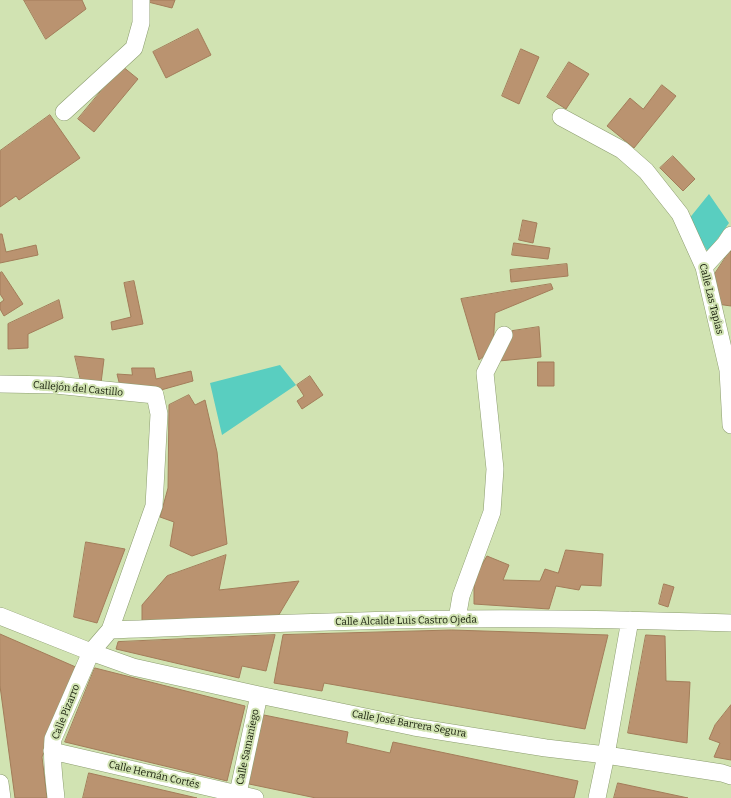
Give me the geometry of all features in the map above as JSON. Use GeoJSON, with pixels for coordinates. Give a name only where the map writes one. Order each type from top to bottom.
{"type":"FeatureCollection","features":[{"type":"Feature","properties":{"kind":"street"},"geometry":{"type":"LineString","coordinates":[[64,112],[134,48],[141,23],[141,0]]}},
{"type":"Feature","properties":{"kind":"street","name":"Calle Las Tapias"},"geometry":{"type":"LineString","coordinates":[[560,117],[622,150],[646,171],[680,214],[704,267],[728,370],[731,425]]}},
{"type":"Feature","properties":{"kind":"street"},"geometry":{"type":"LineString","coordinates":[[704,267],[729,242]]}},
{"type":"Feature","properties":{"kind":"street"},"geometry":{"type":"LineString","coordinates":[[457,619],[461,596],[492,512],[496,470],[485,373],[504,335]]}},
{"type":"Feature","properties":{"kind":"street","name":"Callejón del Castillo"},"geometry":{"type":"LineString","coordinates":[[0,384],[55,385],[155,395],[159,414],[154,506],[110,630]]}},
{"type":"Feature","properties":{"kind":"street"},"geometry":{"type":"LineString","coordinates":[[0,616],[91,652],[110,630]]}},
{"type":"Feature","properties":{"kind":"street","name":"Calle Alcalde Luis Castro Ojeda"},"geometry":{"type":"LineString","coordinates":[[110,630],[457,619],[630,620],[731,623]]}},
{"type":"Feature","properties":{"kind":"street"},"geometry":{"type":"LineString","coordinates":[[597,798],[630,620]]}},
{"type":"Feature","properties":{"kind":"street","name":"Calle José Barrera Segura"},"geometry":{"type":"LineString","coordinates":[[91,652],[133,667],[414,727],[546,748],[606,755],[722,773],[731,776]]}},
{"type":"Feature","properties":{"kind":"street","name":"Calle Pizarro"},"geometry":{"type":"LineString","coordinates":[[56,798],[53,772],[53,739],[91,652]]}},
{"type":"Feature","properties":{"kind":"street","name":"Calle Samaniego"},"geometry":{"type":"LineString","coordinates":[[237,796],[259,695]]}},
{"type":"Feature","properties":{"kind":"street","name":"Calle Hernán Cortés"},"geometry":{"type":"LineString","coordinates":[[52,751],[237,796],[255,798]]}},
{"type":"Feature","properties":{"kind":"street"},"geometry":{"type":"LineString","coordinates":[[0,784],[2,798]]}},
{"type":"Feature","properties":{"kind":"water"},"geometry":{"type":"Polygon","coordinates":[[[709,194],[729,223],[708,252],[688,220],[709,194]]]}},
{"type":"Feature","properties":{"kind":"water"},"geometry":{"type":"Polygon","coordinates":[[[280,365],[296,385],[222,435],[210,383],[280,365]]]}},
{"type":"Feature","properties":{"kind":"building"},"geometry":{"type":"Polygon","coordinates":[[[24,0],[82,0],[86,9],[46,39],[24,0]]]}},
{"type":"Feature","properties":{"kind":"building"},"geometry":{"type":"Polygon","coordinates":[[[148,0],[175,0],[172,8],[148,2],[148,0]]]}},
{"type":"Feature","properties":{"kind":"building"},"geometry":{"type":"Polygon","coordinates":[[[198,29],[211,55],[166,78],[153,52],[198,29]]]}},
{"type":"Feature","properties":{"kind":"building"},"geometry":{"type":"Polygon","coordinates":[[[521,49],[539,57],[519,104],[502,96],[521,49]]]}},
{"type":"Feature","properties":{"kind":"building"},"geometry":{"type":"Polygon","coordinates":[[[569,62],[589,74],[566,109],[547,97],[569,62]]]}},
{"type":"Feature","properties":{"kind":"building"},"geometry":{"type":"Polygon","coordinates":[[[122,66],[138,79],[94,132],[78,119],[122,66]]]}},
{"type":"Feature","properties":{"kind":"building"},"geometry":{"type":"Polygon","coordinates":[[[662,85],[676,96],[634,148],[607,126],[630,98],[643,109],[662,85]]]}},
{"type":"Feature","properties":{"kind":"building"},"geometry":{"type":"Polygon","coordinates":[[[50,115],[80,158],[19,200],[16,196],[0,207],[0,151],[50,115]]]}},
{"type":"Feature","properties":{"kind":"building"},"geometry":{"type":"Polygon","coordinates":[[[673,156],[695,179],[683,191],[660,168],[673,156]]]}},
{"type":"Feature","properties":{"kind":"building"},"geometry":{"type":"Polygon","coordinates":[[[523,220],[537,223],[533,243],[519,240],[523,220]]]}},
{"type":"Feature","properties":{"kind":"building"},"geometry":{"type":"Polygon","coordinates":[[[0,234],[2,234],[6,252],[36,245],[38,255],[0,263],[0,234]]]}},
{"type":"Feature","properties":{"kind":"building"},"geometry":{"type":"Polygon","coordinates":[[[514,243],[550,248],[548,259],[512,255],[514,243]]]}},
{"type":"Feature","properties":{"kind":"building"},"geometry":{"type":"Polygon","coordinates":[[[730,251],[731,306],[717,304],[714,275],[730,251]]]}},
{"type":"Feature","properties":{"kind":"building"},"geometry":{"type":"Polygon","coordinates":[[[567,264],[568,276],[511,282],[510,270],[567,264]]]}},
{"type":"Feature","properties":{"kind":"building"},"geometry":{"type":"Polygon","coordinates":[[[2,272],[23,304],[4,316],[0,309],[0,303],[4,300],[0,294],[0,273],[2,272]]]}},
{"type":"Feature","properties":{"kind":"building"},"geometry":{"type":"Polygon","coordinates":[[[134,281],[143,324],[112,330],[111,322],[131,317],[124,283],[134,281]]]}},
{"type":"Feature","properties":{"kind":"building"},"geometry":{"type":"Polygon","coordinates":[[[551,284],[553,289],[495,313],[493,349],[479,360],[461,299],[551,284]]]}},
{"type":"Feature","properties":{"kind":"building"},"geometry":{"type":"Polygon","coordinates":[[[59,300],[63,318],[28,334],[28,348],[8,349],[8,324],[59,300]]]}},
{"type":"Feature","properties":{"kind":"building"},"geometry":{"type":"Polygon","coordinates":[[[539,327],[541,357],[499,361],[512,331],[539,327]]]}},
{"type":"Feature","properties":{"kind":"building"},"geometry":{"type":"Polygon","coordinates":[[[75,356],[104,359],[101,383],[81,381],[75,356]]]}},
{"type":"Feature","properties":{"kind":"building"},"geometry":{"type":"Polygon","coordinates":[[[538,362],[554,362],[554,386],[538,386],[538,362]]]}},
{"type":"Feature","properties":{"kind":"building"},"geometry":{"type":"Polygon","coordinates":[[[132,368],[154,368],[156,379],[191,371],[193,381],[161,390],[120,386],[117,374],[132,375],[132,368]]]}},
{"type":"Feature","properties":{"kind":"building"},"geometry":{"type":"Polygon","coordinates":[[[310,376],[323,395],[302,409],[297,401],[304,396],[297,385],[310,376]]]}},
{"type":"Feature","properties":{"kind":"building"},"geometry":{"type":"Polygon","coordinates":[[[189,395],[195,405],[205,400],[217,452],[227,544],[192,556],[170,546],[174,522],[160,517],[168,488],[169,405],[189,395]]]}},
{"type":"Feature","properties":{"kind":"building"},"geometry":{"type":"Polygon","coordinates":[[[86,542],[125,549],[97,623],[74,617],[86,542]]]}},
{"type":"Feature","properties":{"kind":"building"},"geometry":{"type":"Polygon","coordinates":[[[566,550],[603,554],[601,586],[581,585],[579,590],[556,586],[549,609],[474,604],[474,578],[487,556],[509,565],[503,580],[540,581],[545,569],[558,573],[566,550]]]}},
{"type":"Feature","properties":{"kind":"building"},"geometry":{"type":"Polygon","coordinates":[[[226,555],[219,590],[299,581],[277,618],[142,621],[142,605],[167,576],[226,555]]]}},
{"type":"Feature","properties":{"kind":"building"},"geometry":{"type":"Polygon","coordinates":[[[664,584],[674,587],[668,607],[659,604],[664,584]]]}},
{"type":"Feature","properties":{"kind":"building"},"geometry":{"type":"Polygon","coordinates":[[[452,630],[608,635],[585,729],[324,683],[322,691],[274,683],[283,635],[452,630]]]}},
{"type":"Feature","properties":{"kind":"building"},"geometry":{"type":"Polygon","coordinates":[[[0,634],[78,668],[42,757],[47,798],[15,798],[0,686],[0,634]]]}},
{"type":"Feature","properties":{"kind":"building"},"geometry":{"type":"Polygon","coordinates":[[[275,635],[266,671],[242,666],[239,678],[116,649],[118,642],[275,635]]]}},
{"type":"Feature","properties":{"kind":"building"},"geometry":{"type":"Polygon","coordinates":[[[646,635],[665,636],[666,681],[690,682],[687,743],[628,733],[646,635]]]}},
{"type":"Feature","properties":{"kind":"building"},"geometry":{"type":"Polygon","coordinates":[[[95,668],[245,706],[227,781],[65,742],[95,668]]]}},
{"type":"Feature","properties":{"kind":"building"},"geometry":{"type":"Polygon","coordinates":[[[731,705],[731,760],[714,757],[720,743],[709,739],[715,725],[731,705]]]}},
{"type":"Feature","properties":{"kind":"building"},"geometry":{"type":"Polygon","coordinates":[[[264,715],[348,732],[346,743],[390,753],[393,742],[578,781],[574,798],[316,798],[249,784],[264,715]]]}},
{"type":"Feature","properties":{"kind":"building"},"geometry":{"type":"Polygon","coordinates":[[[89,773],[197,798],[83,798],[89,773]]]}},
{"type":"Feature","properties":{"kind":"building"},"geometry":{"type":"Polygon","coordinates":[[[618,783],[688,798],[614,798],[618,783]]]}}]}
